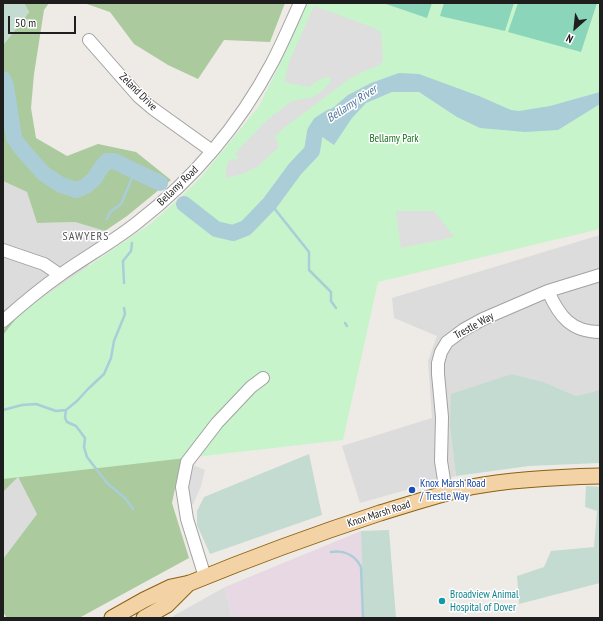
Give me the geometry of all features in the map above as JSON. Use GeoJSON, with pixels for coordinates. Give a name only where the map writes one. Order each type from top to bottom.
{"type":"FeatureCollection","features":[{"type":"Feature","properties":{"kind":"main road","name":"Knox Marsh Road"},"geometry":{"type":"LineString","coordinates":[[112,618],[170,587],[190,583],[316,534],[446,493],[472,487],[550,478],[600,476]]}},
{"type":"Feature","properties":{"kind":"main road","name":"Knox Marsh Road"},"geometry":{"type":"LineString","coordinates":[[144,618],[167,605],[190,583]]}},
{"type":"Feature","properties":{"kind":"street","name":"Bellamy Road"},"geometry":{"type":"LineString","coordinates":[[3,321],[60,275],[137,223],[182,184],[212,151],[238,117],[262,81],[300,3]]}},
{"type":"Feature","properties":{"kind":"street","name":"Zeland Drive"},"geometry":{"type":"LineString","coordinates":[[89,40],[139,97],[212,151]]}},
{"type":"Feature","properties":{"kind":"street"},"geometry":{"type":"LineString","coordinates":[[3,250],[44,264],[60,275]]}},
{"type":"Feature","properties":{"kind":"street","name":"Trestle Way"},"geometry":{"type":"LineString","coordinates":[[446,493],[440,450],[442,417],[438,363],[446,342],[463,330],[484,319],[548,291],[600,275]]}},
{"type":"Feature","properties":{"kind":"street"},"geometry":{"type":"LineString","coordinates":[[548,291],[560,313],[573,326],[582,330],[600,332]]}},
{"type":"Feature","properties":{"kind":"street"},"geometry":{"type":"LineString","coordinates":[[205,577],[187,519],[182,487],[187,462],[217,423],[251,387],[263,378]]}},
{"type":"Feature","properties":{"kind":"shaded area"},"geometry":{"type":"Polygon","coordinates":[[[314,6],[372,27],[381,32],[383,61],[378,66],[349,79],[285,127],[275,136],[279,147],[257,167],[242,174],[226,178],[226,169],[229,160],[238,159],[239,157],[235,154],[267,120],[292,101],[313,97],[321,92],[330,83],[330,79],[327,77],[308,87],[284,82],[290,60],[314,6]]]}},
{"type":"Feature","properties":{"kind":"shaded area"},"geometry":{"type":"Polygon","coordinates":[[[3,181],[27,192],[37,223],[75,222],[105,231],[87,268],[20,314],[3,330],[3,181]]]}},
{"type":"Feature","properties":{"kind":"shaded area"},"geometry":{"type":"Polygon","coordinates":[[[396,211],[434,211],[454,237],[401,248],[396,211]]]}},
{"type":"Feature","properties":{"kind":"shaded area"},"geometry":{"type":"Polygon","coordinates":[[[600,235],[600,390],[576,396],[544,382],[512,374],[450,427],[456,476],[360,503],[342,446],[432,418],[428,361],[437,336],[394,318],[392,298],[600,235]]]}},
{"type":"Feature","properties":{"kind":"shaded area"},"geometry":{"type":"Polygon","coordinates":[[[191,464],[205,470],[201,486],[193,505],[190,503],[187,491],[191,464]]]}},
{"type":"Feature","properties":{"kind":"shaded area"},"geometry":{"type":"Polygon","coordinates":[[[18,477],[37,514],[3,559],[3,492],[18,477]]]}},
{"type":"Feature","properties":{"kind":"shaded area"},"geometry":{"type":"Polygon","coordinates":[[[361,531],[363,618],[232,618],[225,587],[361,531]]]}},
{"type":"Feature","properties":{"kind":"shaded area"},"geometry":{"type":"Polygon","coordinates":[[[225,587],[232,618],[171,618],[175,615],[225,587]]]}},
{"type":"Feature","properties":{"kind":"green space"},"geometry":{"type":"Polygon","coordinates":[[[3,3],[24,3],[29,12],[3,45],[3,3]]]}},
{"type":"Feature","properties":{"kind":"green space"},"geometry":{"type":"Polygon","coordinates":[[[24,3],[49,3],[44,10],[34,74],[31,108],[36,138],[67,156],[98,144],[136,152],[171,180],[127,216],[105,231],[75,222],[37,223],[27,192],[3,181],[3,45],[29,12],[24,3]]]}},
{"type":"Feature","properties":{"kind":"green space"},"geometry":{"type":"Polygon","coordinates":[[[84,3],[285,3],[270,42],[224,40],[198,79],[168,65],[134,44],[110,12],[84,3]]]}},
{"type":"Feature","properties":{"kind":"green space","name":"Bellamy Park"},"geometry":{"type":"Polygon","coordinates":[[[307,3],[600,3],[600,229],[378,282],[343,440],[3,479],[3,335],[21,312],[150,224],[201,177],[259,106],[287,49],[307,3]]]}},
{"type":"Feature","properties":{"kind":"green space"},"geometry":{"type":"Polygon","coordinates":[[[383,3],[432,3],[427,18],[383,3]]]}},
{"type":"Feature","properties":{"kind":"green space"},"geometry":{"type":"Polygon","coordinates":[[[444,3],[514,3],[505,31],[440,16],[444,3]]]}},
{"type":"Feature","properties":{"kind":"green space"},"geometry":{"type":"Polygon","coordinates":[[[518,3],[597,3],[581,52],[508,32],[518,3]]]}},
{"type":"Feature","properties":{"kind":"green space"},"geometry":{"type":"Polygon","coordinates":[[[20,314],[182,455],[172,503],[189,558],[79,618],[7,618],[3,612],[3,559],[37,514],[18,477],[3,492],[3,330],[20,314]]]}},
{"type":"Feature","properties":{"kind":"green space"},"geometry":{"type":"Polygon","coordinates":[[[512,374],[544,382],[576,396],[600,390],[600,463],[529,466],[456,476],[450,427],[451,394],[512,374]]]}},
{"type":"Feature","properties":{"kind":"green space"},"geometry":{"type":"Polygon","coordinates":[[[309,454],[322,515],[210,554],[197,525],[197,511],[204,497],[309,454]]]}},
{"type":"Feature","properties":{"kind":"green space"},"geometry":{"type":"Polygon","coordinates":[[[586,486],[600,487],[600,583],[519,604],[517,576],[544,567],[551,551],[594,547],[597,511],[585,507],[586,486]]]}},
{"type":"Feature","properties":{"kind":"green space"},"geometry":{"type":"Polygon","coordinates":[[[389,530],[396,618],[363,618],[361,531],[389,530]]]}},
{"type":"Feature","properties":{"kind":"water"},"geometry":{"type":"Polygon","coordinates":[[[399,73],[419,74],[479,96],[511,110],[519,111],[550,106],[600,92],[600,104],[558,130],[525,132],[480,128],[457,117],[419,92],[392,92],[366,103],[352,118],[334,145],[315,132],[316,118],[334,107],[348,95],[371,83],[399,73]]]}},
{"type":"Feature","properties":{"kind":"waterway","name":"Bellamy River"},"geometry":{"type":"LineString","coordinates":[[3,79],[6,86],[14,138],[43,173],[61,185],[77,190],[86,186],[94,179],[107,161],[114,161],[160,183]]}},
{"type":"Feature","properties":{"kind":"waterway","name":"Bellamy River"},"geometry":{"type":"LineString","coordinates":[[184,204],[216,229],[233,233],[246,228],[270,203],[295,169],[312,151],[315,132],[320,124],[331,117]]}},
{"type":"Feature","properties":{"kind":"waterway"},"geometry":{"type":"LineString","coordinates":[[107,219],[110,212],[121,204],[135,171]]}},
{"type":"Feature","properties":{"kind":"waterway"},"geometry":{"type":"LineString","coordinates":[[270,203],[309,252],[309,270],[331,292],[331,301],[336,308]]}},
{"type":"Feature","properties":{"kind":"waterway"},"geometry":{"type":"LineString","coordinates":[[124,283],[123,261],[131,251],[132,243]]}},
{"type":"Feature","properties":{"kind":"waterway"},"geometry":{"type":"LineString","coordinates":[[3,410],[22,405],[36,404],[56,411],[66,410],[77,401],[104,374],[111,358],[114,341],[125,314],[124,308]]}},
{"type":"Feature","properties":{"kind":"waterway"},"geometry":{"type":"LineString","coordinates":[[66,410],[65,418],[67,422],[76,426],[85,438],[84,447],[87,457],[107,483],[125,498],[133,509]]}},
{"type":"Feature","properties":{"kind":"waterway"},"geometry":{"type":"LineString","coordinates":[[331,552],[349,554],[356,559],[361,567],[363,618]]}},
{"type":"Feature","properties":{"kind":"place","name":"Knox Marsh Road / Trestle Way"},"geometry":{"type":"Point","coordinates":[412,490]}},
{"type":"Feature","properties":{"kind":"place","name":"Broadview Animal Hospital of Dover"},"geometry":{"type":"Point","coordinates":[442,601]}},
{"type":"Feature","properties":{"kind":"district","name":"SAWYERS"},"geometry":{"type":"Point","coordinates":[86,237]}}]}
